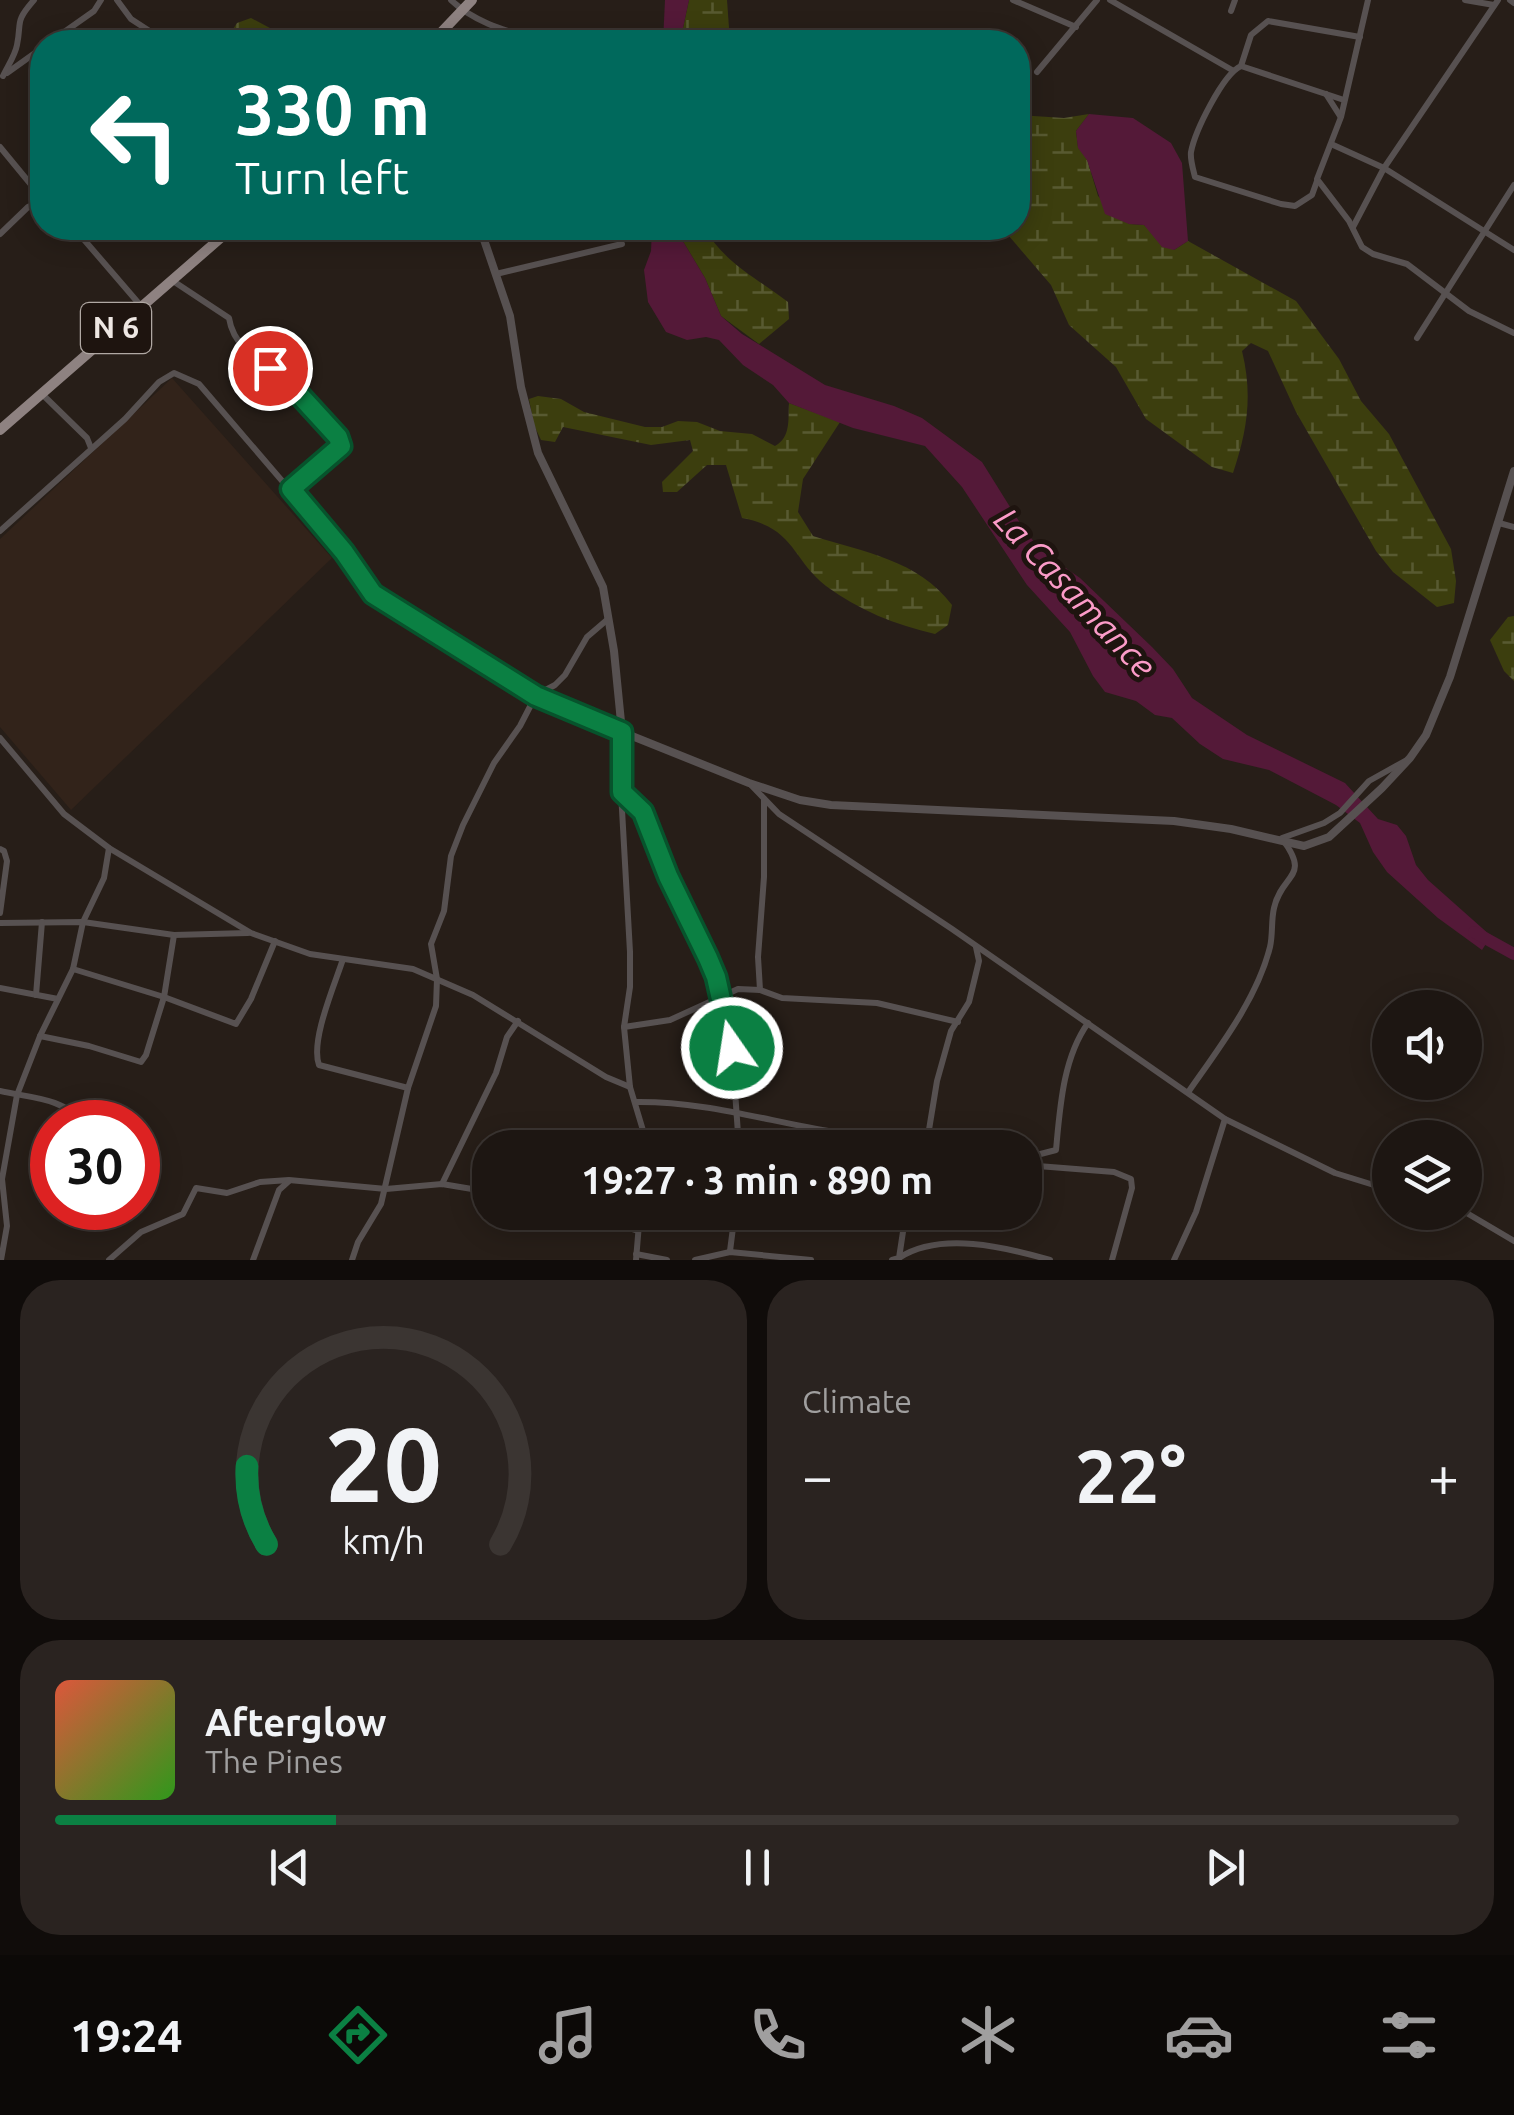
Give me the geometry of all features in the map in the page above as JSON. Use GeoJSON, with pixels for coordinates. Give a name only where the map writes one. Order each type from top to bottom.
{"type":"FeatureCollection","features":[{"type":"Feature","properties":{"kind":"main road"},"geometry":{"type":"LineString","coordinates":[[443,30],[472,0]]}},
{"type":"Feature","properties":{"kind":"main road","name":"N 6"},"geometry":{"type":"LineString","coordinates":[[0,430],[218,240]]}},
{"type":"Feature","properties":{"kind":"street"},"geometry":{"type":"LineString","coordinates":[[2,78],[17,45],[17,28],[23,12],[34,0]]}},
{"type":"Feature","properties":{"kind":"street"},"geometry":{"type":"LineString","coordinates":[[67,30],[94,11],[101,0]]}},
{"type":"Feature","properties":{"kind":"street"},"geometry":{"type":"LineString","coordinates":[[117,0],[131,19],[148,30]]}},
{"type":"Feature","properties":{"kind":"street"},"geometry":{"type":"LineString","coordinates":[[451,0],[462,10],[506,30]]}},
{"type":"Feature","properties":{"kind":"street"},"geometry":{"type":"LineString","coordinates":[[1013,0],[1076,27]]}},
{"type":"Feature","properties":{"kind":"street"},"geometry":{"type":"LineString","coordinates":[[1037,72],[1097,0]]}},
{"type":"Feature","properties":{"kind":"street"},"geometry":{"type":"LineString","coordinates":[[1110,0],[1232,70]]}},
{"type":"Feature","properties":{"kind":"street"},"geometry":{"type":"LineString","coordinates":[[1231,11],[1235,0]]}},
{"type":"Feature","properties":{"kind":"street"},"geometry":{"type":"LineString","coordinates":[[1344,100],[1241,66],[1232,70],[1212,102],[1191,152],[1194,177],[1295,206],[1312,195],[1340,117],[1368,0]]}},
{"type":"Feature","properties":{"kind":"street"},"geometry":{"type":"LineString","coordinates":[[1352,228],[1384,168],[1496,3],[1465,0]]}},
{"type":"Feature","properties":{"kind":"street"},"geometry":{"type":"LineString","coordinates":[[1241,66],[1251,35],[1268,21],[1360,37]]}},
{"type":"Feature","properties":{"kind":"street"},"geometry":{"type":"LineString","coordinates":[[2,78],[30,57]]}},
{"type":"Feature","properties":{"kind":"street"},"geometry":{"type":"LineString","coordinates":[[1326,94],[1340,117]]}},
{"type":"Feature","properties":{"kind":"street"},"geometry":{"type":"LineString","coordinates":[[1330,144],[1384,168],[1514,250]]}},
{"type":"Feature","properties":{"kind":"street"},"geometry":{"type":"LineString","coordinates":[[0,147],[30,184]]}},
{"type":"Feature","properties":{"kind":"street"},"geometry":{"type":"LineString","coordinates":[[1317,179],[1362,247],[1407,264],[1469,311],[1514,332]]}},
{"type":"Feature","properties":{"kind":"street"},"geometry":{"type":"LineString","coordinates":[[1417,338],[1514,185]]}},
{"type":"Feature","properties":{"kind":"street"},"geometry":{"type":"LineString","coordinates":[[0,234],[30,206]]}},
{"type":"Feature","properties":{"kind":"street"},"geometry":{"type":"LineString","coordinates":[[84,240],[141,306]]}},
{"type":"Feature","properties":{"kind":"street"},"geometry":{"type":"LineString","coordinates":[[484,240],[510,316],[533,438],[558,498],[599,574],[609,618],[622,732],[630,942],[630,986],[624,1027],[630,1088],[640,1130]]}},
{"type":"Feature","properties":{"kind":"street"},"geometry":{"type":"LineString","coordinates":[[496,274],[622,244]]}},
{"type":"Feature","properties":{"kind":"street"},"geometry":{"type":"LineString","coordinates":[[172,280],[229,318],[231,332],[242,348],[295,390],[338,437],[341,446],[291,489]]}},
{"type":"Feature","properties":{"kind":"street"},"geometry":{"type":"LineString","coordinates":[[0,532],[174,373],[199,384],[344,552],[373,594],[536,696],[622,732],[800,800],[831,805],[1174,820],[1231,828],[1304,846],[1339,828],[1410,758],[1426,734],[1444,695],[1514,471]]}},
{"type":"Feature","properties":{"kind":"street"},"geometry":{"type":"LineString","coordinates":[[41,393],[87,438],[92,448]]}},
{"type":"Feature","properties":{"kind":"street"},"geometry":{"type":"LineString","coordinates":[[1499,522],[1514,527]]}},
{"type":"Feature","properties":{"kind":"street"},"geometry":{"type":"LineString","coordinates":[[352,1260],[358,1242],[382,1204],[408,1088],[436,1006],[437,979],[431,944],[444,912],[451,856],[494,763],[536,696],[555,686],[586,638],[609,618]]}},
{"type":"Feature","properties":{"kind":"street"},"geometry":{"type":"LineString","coordinates":[[0,738],[64,814],[110,848],[252,932],[310,954],[413,969],[474,995],[606,1078],[630,1088]]}},
{"type":"Feature","properties":{"kind":"street"},"geometry":{"type":"LineString","coordinates":[[1280,840],[1340,813],[1369,781],[1410,758]]}},
{"type":"Feature","properties":{"kind":"street"},"geometry":{"type":"LineString","coordinates":[[750,783],[780,814],[1225,1119],[1335,1173],[1372,1184]]}},
{"type":"Feature","properties":{"kind":"street"},"geometry":{"type":"LineString","coordinates":[[622,792],[643,812],[668,876],[716,977],[732,1048],[738,1130]]}},
{"type":"Feature","properties":{"kind":"street"},"geometry":{"type":"LineString","coordinates":[[760,990],[764,798]]}},
{"type":"Feature","properties":{"kind":"street"},"geometry":{"type":"LineString","coordinates":[[1189,1091],[1240,1012],[1269,950],[1274,906],[1297,866],[1296,858],[1280,840]]}},
{"type":"Feature","properties":{"kind":"street"},"geometry":{"type":"LineString","coordinates":[[1,1260],[7,1226],[2,1179],[16,1095],[74,969],[83,922],[104,878],[110,848]]}},
{"type":"Feature","properties":{"kind":"street"},"geometry":{"type":"LineString","coordinates":[[0,849],[7,861],[0,912]]}},
{"type":"Feature","properties":{"kind":"street"},"geometry":{"type":"LineString","coordinates":[[36,995],[42,922]]}},
{"type":"Feature","properties":{"kind":"street"},"geometry":{"type":"LineString","coordinates":[[0,923],[83,922],[174,935],[252,932]]}},
{"type":"Feature","properties":{"kind":"street"},"geometry":{"type":"LineString","coordinates":[[40,1036],[140,1062],[146,1055],[164,996],[174,935]]}},
{"type":"Feature","properties":{"kind":"street"},"geometry":{"type":"LineString","coordinates":[[74,969],[164,996],[236,1024],[275,941]]}},
{"type":"Feature","properties":{"kind":"street"},"geometry":{"type":"LineString","coordinates":[[929,1130],[951,1031],[969,1002],[980,960],[976,946]]}},
{"type":"Feature","properties":{"kind":"street"},"geometry":{"type":"LineString","coordinates":[[343,960],[323,1020],[316,1058],[320,1065],[408,1088]]}},
{"type":"Feature","properties":{"kind":"street"},"geometry":{"type":"LineString","coordinates":[[0,988],[58,999]]}},
{"type":"Feature","properties":{"kind":"street"},"geometry":{"type":"LineString","coordinates":[[624,1027],[670,1020],[738,989],[760,990],[782,998],[877,1003],[958,1022]]}},
{"type":"Feature","properties":{"kind":"street"},"geometry":{"type":"LineString","coordinates":[[442,1184],[496,1073],[507,1037],[518,1021]]}},
{"type":"Feature","properties":{"kind":"street"},"geometry":{"type":"LineString","coordinates":[[1042,1155],[1056,1150],[1064,1087],[1076,1039],[1088,1022]]}},
{"type":"Feature","properties":{"kind":"street"},"geometry":{"type":"LineString","coordinates":[[0,1091],[34,1100]]}},
{"type":"Feature","properties":{"kind":"street"},"geometry":{"type":"LineString","coordinates":[[635,1102],[686,1104],[841,1130]]}},
{"type":"Feature","properties":{"kind":"street"},"geometry":{"type":"LineString","coordinates":[[1174,1260],[1196,1212],[1225,1119]]}},
{"type":"Feature","properties":{"kind":"street"},"geometry":{"type":"LineString","coordinates":[[1042,1164],[1114,1172],[1131,1179],[1132,1188],[1112,1260]]}},
{"type":"Feature","properties":{"kind":"street"},"geometry":{"type":"LineString","coordinates":[[109,1260],[141,1232],[182,1214],[196,1188],[228,1193],[260,1182],[290,1180],[386,1189],[442,1184],[472,1189]]}},
{"type":"Feature","properties":{"kind":"street"},"geometry":{"type":"LineString","coordinates":[[252,1260],[279,1190],[290,1180]]}},
{"type":"Feature","properties":{"kind":"street"},"geometry":{"type":"LineString","coordinates":[[1482,1222],[1514,1241]]}},
{"type":"Feature","properties":{"kind":"street"},"geometry":{"type":"LineString","coordinates":[[635,1230],[636,1257],[667,1260]]}},
{"type":"Feature","properties":{"kind":"street"},"geometry":{"type":"LineString","coordinates":[[730,1252],[733,1230]]}},
{"type":"Feature","properties":{"kind":"street"},"geometry":{"type":"LineString","coordinates":[[896,1259],[902,1230]]}},
{"type":"Feature","properties":{"kind":"street"},"geometry":{"type":"LineString","coordinates":[[896,1259],[922,1246],[958,1242],[1050,1260]]}},
{"type":"Feature","properties":{"kind":"street"},"geometry":{"type":"LineString","coordinates":[[696,1260],[730,1252],[811,1260]]}},
{"type":"Feature","properties":{"kind":"shaded area"},"geometry":{"type":"Polygon","coordinates":[[[172,378],[332,558],[71,810],[0,727],[0,539],[172,378]]]}},
{"type":"Feature","properties":{"kind":"green space"},"geometry":{"type":"Polygon","coordinates":[[[689,0],[727,0],[729,30],[683,30],[689,0]]]}},
{"type":"Feature","properties":{"kind":"green space"},"geometry":{"type":"Polygon","coordinates":[[[251,18],[274,30],[232,30],[237,23],[251,18]]]}},
{"type":"Feature","properties":{"kind":"green space"},"geometry":{"type":"Polygon","coordinates":[[[1089,114],[1076,131],[1078,147],[1087,159],[1098,196],[1129,224],[1144,225],[1174,250],[1188,241],[1296,301],[1339,359],[1361,401],[1389,434],[1451,549],[1456,581],[1454,603],[1437,607],[1393,572],[1376,551],[1296,412],[1268,351],[1251,343],[1242,351],[1247,413],[1233,473],[1212,467],[1146,419],[1116,367],[1069,325],[1051,285],[1012,240],[1030,240],[1030,116],[1064,118],[1089,114]]]}},
{"type":"Feature","properties":{"kind":"green space"},"geometry":{"type":"Polygon","coordinates":[[[682,240],[712,240],[732,261],[788,302],[789,319],[759,344],[721,316],[705,278],[682,240]]]}},
{"type":"Feature","properties":{"kind":"green space"},"geometry":{"type":"Polygon","coordinates":[[[529,399],[561,399],[584,412],[645,427],[697,422],[720,431],[752,434],[775,446],[786,433],[789,403],[840,422],[803,479],[798,512],[813,536],[889,560],[923,577],[952,605],[948,625],[935,634],[878,616],[838,595],[783,537],[773,529],[742,518],[726,465],[707,465],[677,492],[663,492],[662,482],[693,451],[690,440],[651,445],[563,427],[555,442],[541,440],[529,399]]]}},
{"type":"Feature","properties":{"kind":"green space"},"geometry":{"type":"Polygon","coordinates":[[[1514,616],[1514,681],[1504,671],[1490,640],[1508,617],[1514,616]]]}},
{"type":"Feature","properties":{"kind":"water"},"geometry":{"type":"Polygon","coordinates":[[[665,0],[689,0],[683,30],[664,30],[665,0]]]}},
{"type":"Feature","properties":{"kind":"water"},"geometry":{"type":"Polygon","coordinates":[[[1089,114],[1133,118],[1171,143],[1182,163],[1188,241],[1174,250],[1162,247],[1144,225],[1129,224],[1105,214],[1087,160],[1078,148],[1076,131],[1089,114]]]}},
{"type":"Feature","properties":{"kind":"water"},"geometry":{"type":"Polygon","coordinates":[[[651,240],[682,240],[705,278],[721,316],[742,334],[825,385],[922,418],[982,462],[1025,531],[1043,552],[1080,578],[1152,647],[1192,698],[1247,735],[1345,783],[1378,819],[1397,825],[1406,836],[1416,865],[1428,880],[1491,936],[1482,950],[1438,918],[1387,872],[1360,823],[1336,805],[1269,770],[1223,759],[1172,718],[1155,715],[1136,701],[1105,692],[1070,632],[1027,585],[962,487],[925,446],[853,428],[789,403],[719,340],[687,340],[666,332],[648,302],[644,270],[651,240]]]}},
{"type":"Feature","properties":{"kind":"waterway","name":"La Casamance"},"geometry":{"type":"LineString","coordinates":[[1474,932],[1514,954]]}},
{"type":"Feature","properties":{"kind":"route"},"geometry":{"type":"LineString","coordinates":[[270,368],[338,437],[341,446],[291,489],[373,594],[536,696],[622,732],[622,792],[643,812],[668,876],[708,958],[732,1048]]}}]}
